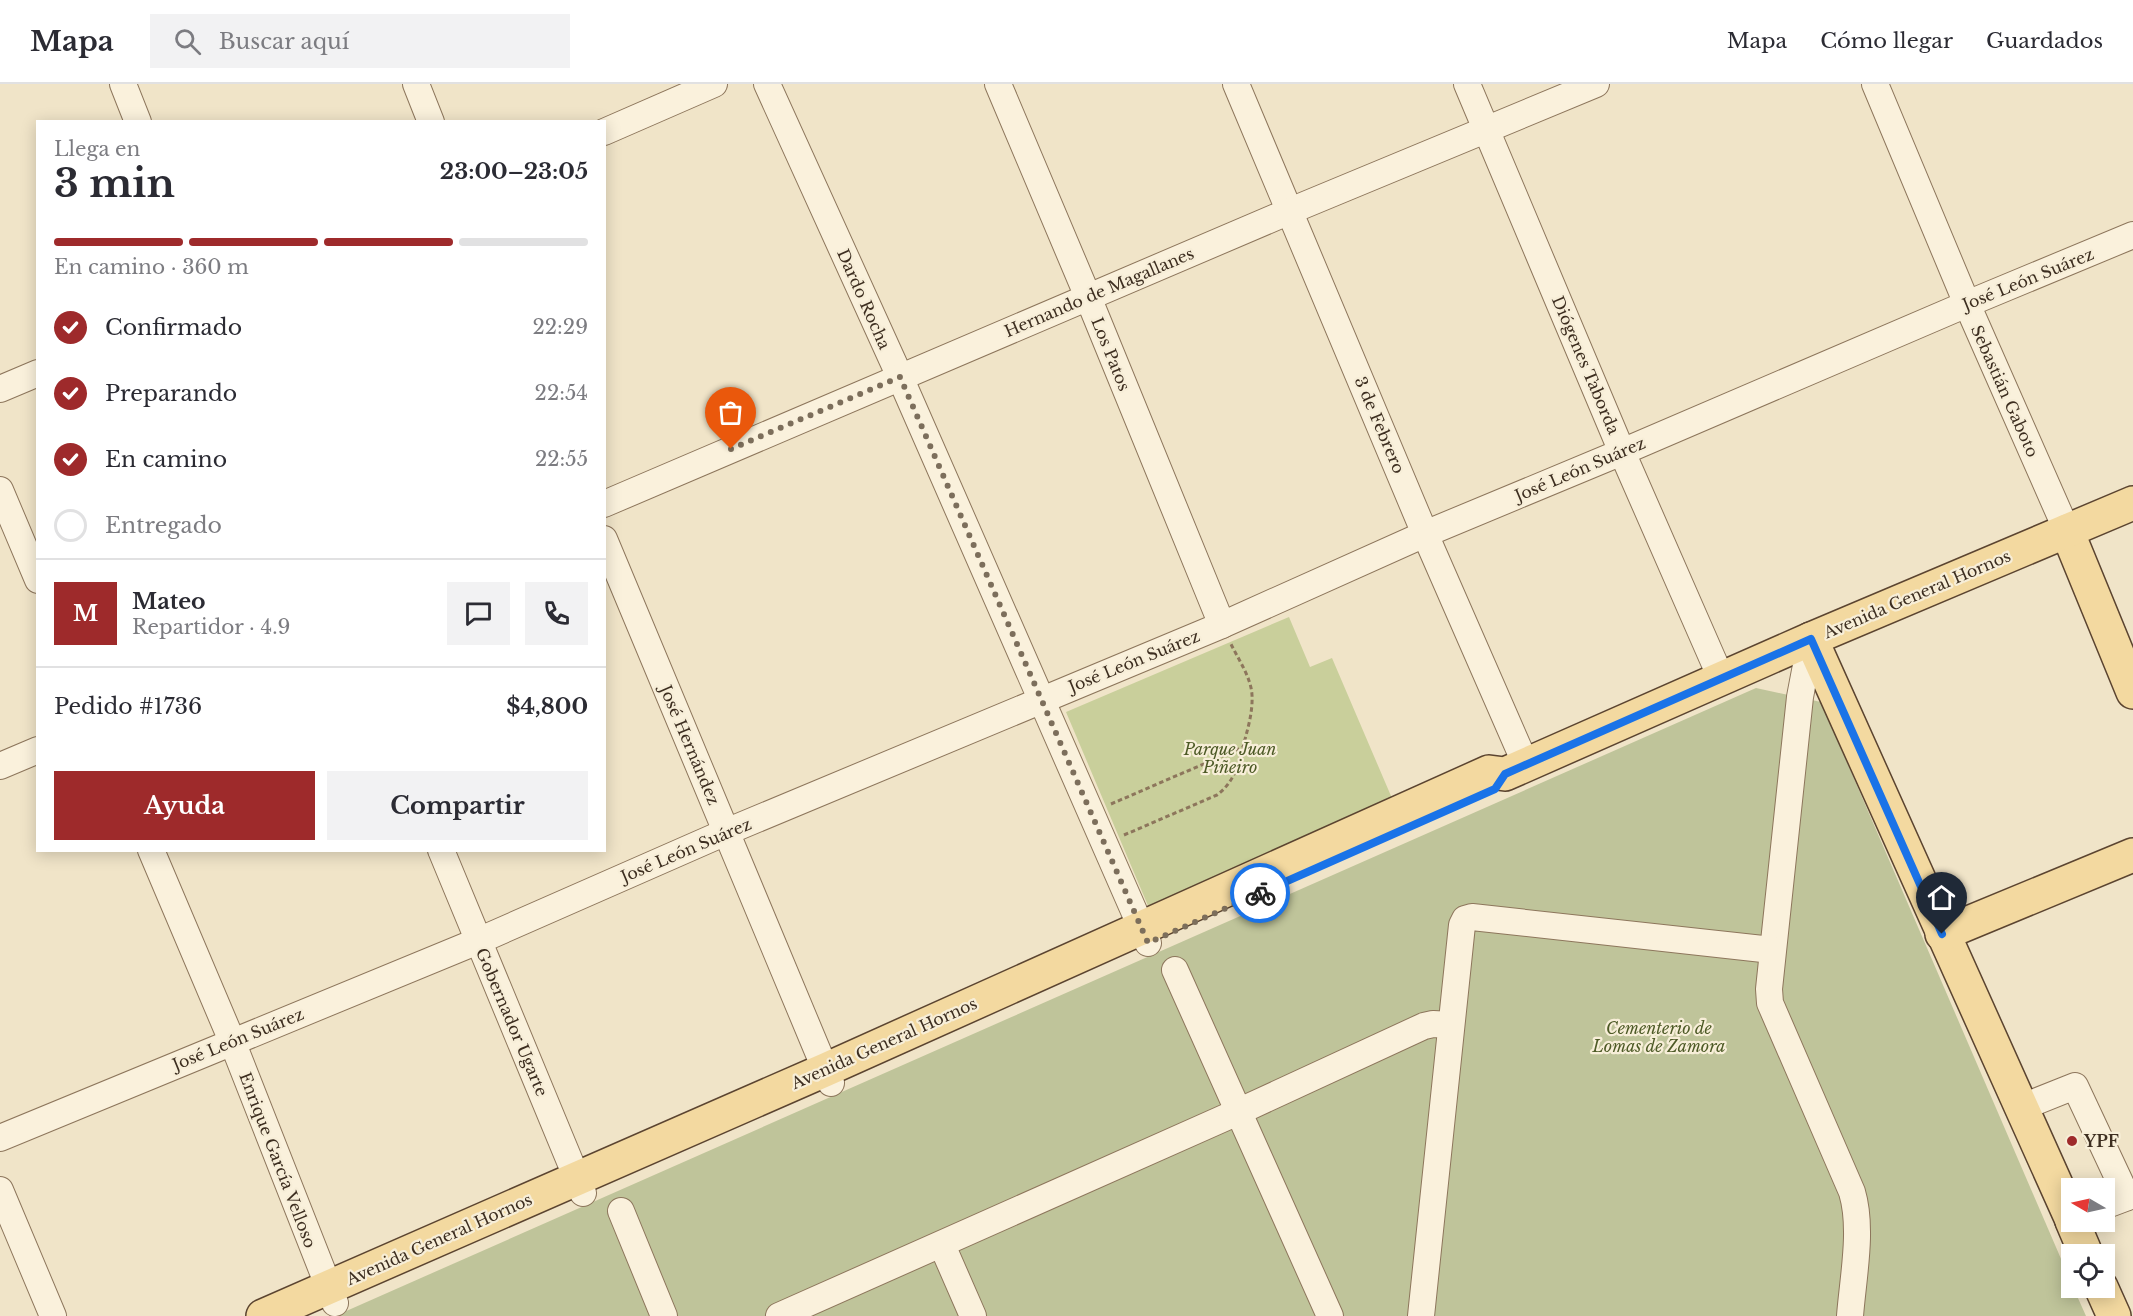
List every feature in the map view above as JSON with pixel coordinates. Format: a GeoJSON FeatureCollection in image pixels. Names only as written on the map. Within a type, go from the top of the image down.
{"type":"FeatureCollection","features":[{"type":"Feature","properties":{"kind":"main road","name":"Avenida General Hornos"},"geometry":{"type":"LineString","coordinates":[[263,1316],[332,1295],[828,1077],[1144,935],[1489,772],[1515,770],[1811,639],[2133,503]]}},
{"type":"Feature","properties":{"kind":"main road"},"geometry":{"type":"LineString","coordinates":[[2067,531],[2133,692]]}},
{"type":"Feature","properties":{"kind":"main road"},"geometry":{"type":"LineString","coordinates":[[1811,639],[2061,1196]]}},
{"type":"Feature","properties":{"kind":"main road"},"geometry":{"type":"LineString","coordinates":[[1942,934],[2133,855]]}},
{"type":"Feature","properties":{"kind":"main road","name":"Avenida General Hornos"},"geometry":{"type":"LineString","coordinates":[[305,1316],[332,1295]]}},
{"type":"Feature","properties":{"kind":"main road"},"geometry":{"type":"LineString","coordinates":[[2106,1298],[2114,1316]]}},
{"type":"Feature","properties":{"kind":"street"},"geometry":{"type":"LineString","coordinates":[[123,84],[137,120]]}},
{"type":"Feature","properties":{"kind":"street"},"geometry":{"type":"LineString","coordinates":[[416,84],[430,120]]}},
{"type":"Feature","properties":{"kind":"street"},"geometry":{"type":"LineString","coordinates":[[606,131],[714,84]]}},
{"type":"Feature","properties":{"kind":"street","name":"Dardo Rocha"},"geometry":{"type":"LineString","coordinates":[[767,84],[900,377],[1144,935]]}},
{"type":"Feature","properties":{"kind":"street","name":"Los Patos"},"geometry":{"type":"LineString","coordinates":[[998,84],[1222,625]]}},
{"type":"Feature","properties":{"kind":"street","name":"3 de Febrero"},"geometry":{"type":"LineString","coordinates":[[1236,84],[1425,534],[1515,770]]}},
{"type":"Feature","properties":{"kind":"street","name":"Diógenes Taborda"},"geometry":{"type":"LineString","coordinates":[[1467,84],[1622,452],[1721,678]]}},
{"type":"Feature","properties":{"kind":"street","name":"Hernando de Magallanes"},"geometry":{"type":"LineString","coordinates":[[606,503],[1290,211],[1596,84]]}},
{"type":"Feature","properties":{"kind":"street","name":"Sebastián Gaboto"},"geometry":{"type":"LineString","coordinates":[[1875,84],[1967,304],[2067,531]]}},
{"type":"Feature","properties":{"kind":"street","name":"José León Suárez"},"geometry":{"type":"LineString","coordinates":[[0,1138],[478,941],[726,832],[1222,625],[1425,534],[2133,235]]}},
{"type":"Feature","properties":{"kind":"street"},"geometry":{"type":"LineString","coordinates":[[0,389],[36,374]]}},
{"type":"Feature","properties":{"kind":"street"},"geometry":{"type":"LineString","coordinates":[[0,490],[36,575]]}},
{"type":"Feature","properties":{"kind":"street","name":"José Hernández"},"geometry":{"type":"LineString","coordinates":[[606,544],[828,1077]]}},
{"type":"Feature","properties":{"kind":"street"},"geometry":{"type":"LineString","coordinates":[[1811,639],[1800,697],[1769,989],[1770,1003],[1856,1206],[1851,1316]]}},
{"type":"Feature","properties":{"kind":"street"},"geometry":{"type":"LineString","coordinates":[[0,766],[36,751]]}},
{"type":"Feature","properties":{"kind":"street","name":"Enrique García Velloso"},"geometry":{"type":"LineString","coordinates":[[152,852],[232,1041],[332,1295]]}},
{"type":"Feature","properties":{"kind":"street","name":"Gobernador Ugarte"},"geometry":{"type":"LineString","coordinates":[[442,852],[580,1186]]}},
{"type":"Feature","properties":{"kind":"street"},"geometry":{"type":"LineString","coordinates":[[1421,1316],[1462,925],[1466,919],[1472,917],[1772,950]]}},
{"type":"Feature","properties":{"kind":"street"},"geometry":{"type":"LineString","coordinates":[[1175,970],[1330,1316]]}},
{"type":"Feature","properties":{"kind":"street"},"geometry":{"type":"LineString","coordinates":[[779,1316],[942,1245],[1424,1026],[1451,1025]]}},
{"type":"Feature","properties":{"kind":"street"},"geometry":{"type":"LineString","coordinates":[[2020,1108],[2075,1086],[2122,1200]]}},
{"type":"Feature","properties":{"kind":"street"},"geometry":{"type":"LineString","coordinates":[[0,1190],[53,1316]]}},
{"type":"Feature","properties":{"kind":"street"},"geometry":{"type":"LineString","coordinates":[[621,1211],[664,1316]]}},
{"type":"Feature","properties":{"kind":"street"},"geometry":{"type":"LineString","coordinates":[[942,1245],[973,1316]]}},
{"type":"Feature","properties":{"kind":"path"},"geometry":{"type":"LineString","coordinates":[[1103,843],[1217,795],[1233,778],[1250,720],[1252,695],[1249,681],[1222,625]]}},
{"type":"Feature","properties":{"kind":"path"},"geometry":{"type":"LineString","coordinates":[[1090,813],[1243,747]]}},
{"type":"Feature","properties":{"kind":"green space","name":"Parque Juan Piñeiro"},"geometry":{"type":"Polygon","coordinates":[[[1289,617],[1310,667],[1332,658],[1394,803],[1149,908],[1066,712],[1289,617]]]}},
{"type":"Feature","properties":{"kind":"green space","name":"Cementerio de Lomas de Zamora"},"geometry":{"type":"Polygon","coordinates":[[[1756,688],[1821,702],[2061,1259],[2061,1298],[2078,1298],[2086,1316],[335,1316],[1756,688]]]}},
{"type":"Feature","properties":{"kind":"way so far"},"geometry":{"type":"LineString","coordinates":[[731,449],[900,377],[1148,943],[1260,893]]}},
{"type":"Feature","properties":{"kind":"place","name":"YPF"},"geometry":{"type":"Point","coordinates":[2072,1141]}},
{"type":"Feature","properties":{"kind":"route"},"geometry":{"type":"LineString","coordinates":[[1260,893],[1495,789],[1505,774],[1811,639],[1942,934]]}}]}
